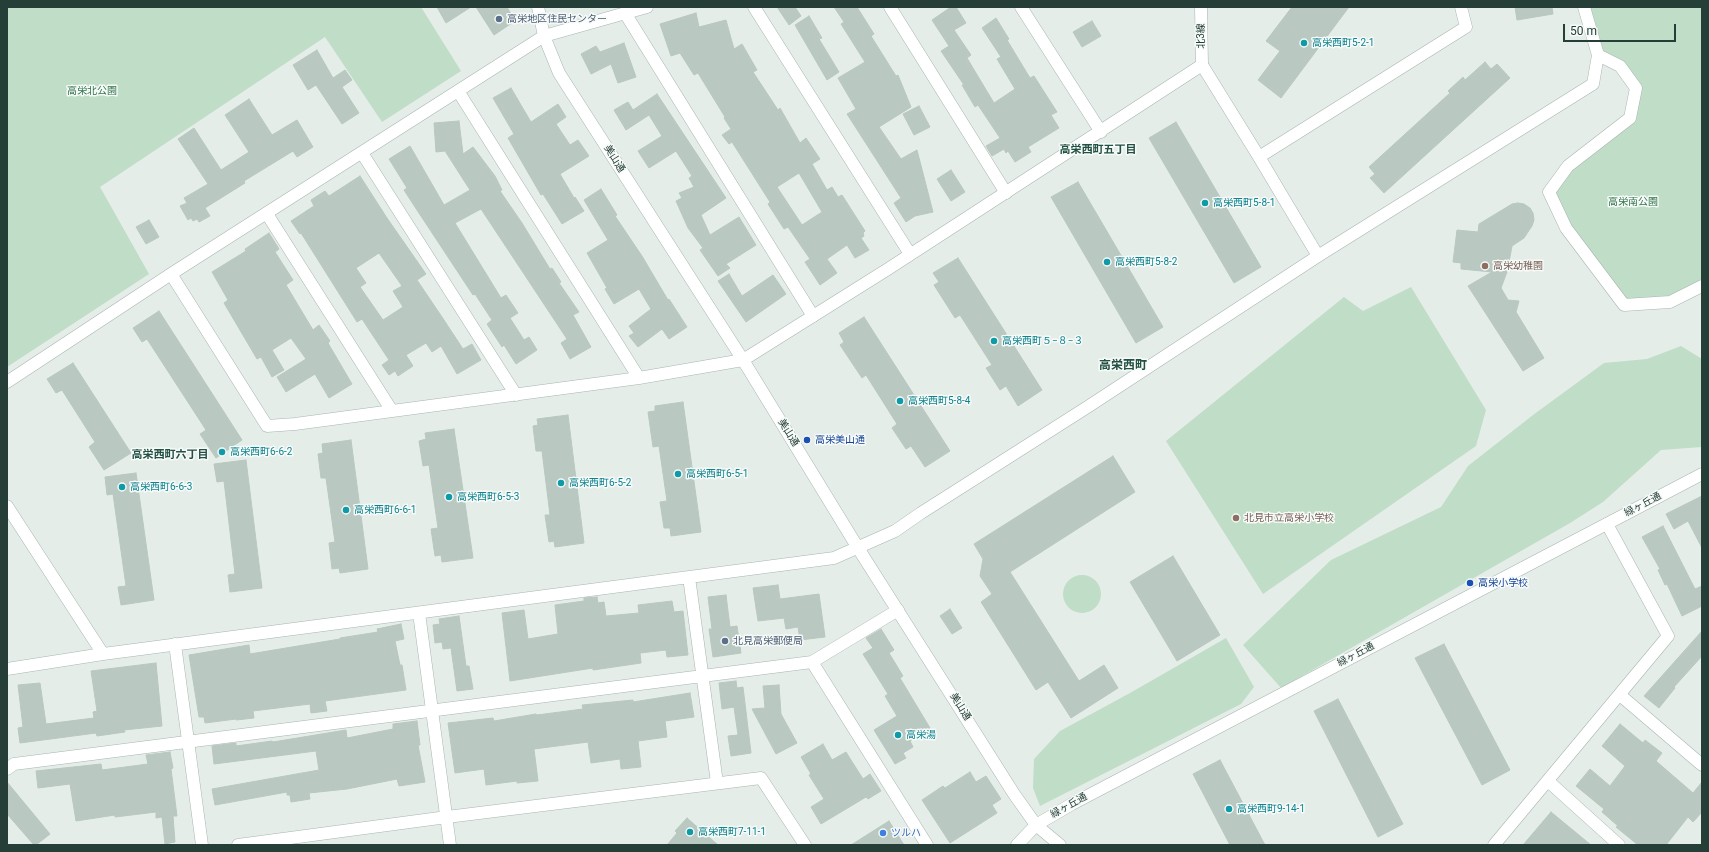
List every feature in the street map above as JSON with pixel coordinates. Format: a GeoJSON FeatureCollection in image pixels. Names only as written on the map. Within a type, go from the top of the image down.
{"type":"FeatureCollection","features":[{"type":"Feature","properties":{"kind":"street","name":"美山通"},"geometry":{"type":"LineString","coordinates":[[538,7],[544,36],[559,73],[742,360],[858,548],[1014,794],[1036,825],[1060,845]]}},
{"type":"Feature","properties":{"kind":"street"},"geometry":{"type":"LineString","coordinates":[[7,382],[170,274],[267,214],[544,36],[647,7]]}},
{"type":"Feature","properties":{"kind":"street"},"geometry":{"type":"LineString","coordinates":[[754,7],[910,254]]}},
{"type":"Feature","properties":{"kind":"street"},"geometry":{"type":"LineString","coordinates":[[890,7],[1006,192]]}},
{"type":"Feature","properties":{"kind":"street"},"geometry":{"type":"LineString","coordinates":[[1021,7],[1101,132]]}},
{"type":"Feature","properties":{"kind":"street","name":"北3線"},"geometry":{"type":"LineString","coordinates":[[1201,7],[1202,65]]}},
{"type":"Feature","properties":{"kind":"street"},"geometry":{"type":"LineString","coordinates":[[1259,157],[1466,27],[1460,7]]}},
{"type":"Feature","properties":{"kind":"street"},"geometry":{"type":"LineString","coordinates":[[7,669],[175,644],[834,558],[858,548],[895,531],[1318,256],[1593,84],[1598,55],[1584,7]]}},
{"type":"Feature","properties":{"kind":"street"},"geometry":{"type":"LineString","coordinates":[[625,13],[813,316]]}},
{"type":"Feature","properties":{"kind":"street"},"geometry":{"type":"LineString","coordinates":[[1598,55],[1620,66],[1636,88],[1630,117],[1568,166],[1549,192],[1566,228],[1624,305],[1670,302],[1702,286]]}},
{"type":"Feature","properties":{"kind":"street"},"geometry":{"type":"LineString","coordinates":[[170,274],[267,426],[295,424],[639,378],[742,360],[1101,132],[1202,65],[1318,256]]}},
{"type":"Feature","properties":{"kind":"street"},"geometry":{"type":"LineString","coordinates":[[458,91],[639,378]]}},
{"type":"Feature","properties":{"kind":"street"},"geometry":{"type":"LineString","coordinates":[[362,153],[516,395]]}},
{"type":"Feature","properties":{"kind":"street"},"geometry":{"type":"LineString","coordinates":[[267,214],[392,411]]}},
{"type":"Feature","properties":{"kind":"street","name":"緑ヶ丘通"},"geometry":{"type":"LineString","coordinates":[[1017,845],[1036,825],[1092,794],[1702,474]]}},
{"type":"Feature","properties":{"kind":"street"},"geometry":{"type":"LineString","coordinates":[[8,512],[103,654]]}},
{"type":"Feature","properties":{"kind":"street"},"geometry":{"type":"LineString","coordinates":[[1494,845],[1668,636],[1607,524]]}},
{"type":"Feature","properties":{"kind":"street"},"geometry":{"type":"LineString","coordinates":[[689,577],[717,783]]}},
{"type":"Feature","properties":{"kind":"street"},"geometry":{"type":"LineString","coordinates":[[7,769],[14,764],[812,662],[898,610]]}},
{"type":"Feature","properties":{"kind":"street"},"geometry":{"type":"LineString","coordinates":[[419,612],[450,845]]}},
{"type":"Feature","properties":{"kind":"street"},"geometry":{"type":"LineString","coordinates":[[175,644],[202,845]]}},
{"type":"Feature","properties":{"kind":"street"},"geometry":{"type":"LineString","coordinates":[[812,662],[926,845]]}},
{"type":"Feature","properties":{"kind":"street"},"geometry":{"type":"LineString","coordinates":[[1620,695],[1702,765]]}},
{"type":"Feature","properties":{"kind":"street"},"geometry":{"type":"LineString","coordinates":[[238,845],[324,840],[447,817],[761,778],[805,845]]}},
{"type":"Feature","properties":{"kind":"street"},"geometry":{"type":"LineString","coordinates":[[1548,781],[1619,845]]}},
{"type":"Feature","properties":{"kind":"green space","name":"高栄北公園"},"geometry":{"type":"Polygon","coordinates":[[[7,7],[421,7],[461,71],[382,122],[325,37],[100,187],[149,274],[7,367],[7,7]]]}},
{"type":"Feature","properties":{"kind":"green space","name":"高栄南公園"},"geometry":{"type":"Polygon","coordinates":[[[1590,7],[1702,7],[1702,286],[1670,302],[1624,305],[1549,192],[1568,166],[1630,118],[1633,84],[1598,55],[1590,7]]]}},
{"type":"Feature","properties":{"kind":"green space"},"geometry":{"type":"Polygon","coordinates":[[[1411,287],[1486,410],[1476,446],[1263,594],[1166,441],[1344,297],[1363,311],[1411,287]]]}},
{"type":"Feature","properties":{"kind":"green space"},"geometry":{"type":"Polygon","coordinates":[[[1681,346],[1702,359],[1702,447],[1661,450],[1603,502],[1570,523],[1281,688],[1243,645],[1331,560],[1441,507],[1468,466],[1533,415],[1604,363],[1647,359],[1681,346]]]}},
{"type":"Feature","properties":{"kind":"green space"},"geometry":{"type":"Polygon","coordinates":[[[1078,575],[1086,575],[1096,580],[1100,587],[1100,601],[1096,608],[1086,613],[1078,613],[1068,608],[1066,605],[1063,598],[1063,590],[1068,580],[1071,578],[1078,575]]]}},
{"type":"Feature","properties":{"kind":"green space"},"geometry":{"type":"Polygon","coordinates":[[[1226,638],[1254,687],[1241,704],[1040,806],[1033,788],[1034,759],[1060,731],[1226,638]]]}},
{"type":"Feature","properties":{"kind":"building"},"geometry":{"type":"Polygon","coordinates":[[[437,7],[471,7],[446,23],[437,7]]]}},
{"type":"Feature","properties":{"kind":"building","name":"高栄地区住民センター"},"geometry":{"type":"Polygon","coordinates":[[[476,7],[507,7],[515,21],[494,35],[476,7]]]}},
{"type":"Feature","properties":{"kind":"building"},"geometry":{"type":"Polygon","coordinates":[[[777,7],[795,7],[801,16],[789,25],[777,7]]]}},
{"type":"Feature","properties":{"kind":"building"},"geometry":{"type":"Polygon","coordinates":[[[834,7],[857,7],[874,34],[871,36],[896,76],[898,75],[911,107],[879,127],[901,159],[917,150],[933,212],[915,216],[906,222],[894,203],[901,198],[847,114],[856,109],[838,78],[865,62],[841,24],[844,22],[834,7]]]}},
{"type":"Feature","properties":{"kind":"building"},"geometry":{"type":"Polygon","coordinates":[[[951,7],[956,7],[966,23],[954,30],[971,55],[967,58],[994,103],[1015,89],[997,59],[1001,57],[982,28],[996,18],[1009,39],[1007,40],[1030,78],[1034,76],[1057,112],[1051,115],[1059,128],[1028,147],[1031,152],[1015,162],[1008,151],[1006,153],[1004,149],[992,156],[986,146],[1000,138],[978,105],[975,107],[962,85],[964,85],[941,51],[949,46],[932,20],[951,7]]]}},
{"type":"Feature","properties":{"kind":"building","name":"高栄西町5-2-1"},"geometry":{"type":"Polygon","coordinates":[[[1292,7],[1349,7],[1281,98],[1258,80],[1280,51],[1266,41],[1292,7]]]}},
{"type":"Feature","properties":{"kind":"building"},"geometry":{"type":"Polygon","coordinates":[[[1515,7],[1552,7],[1553,14],[1517,20],[1515,7]]]}},
{"type":"Feature","properties":{"kind":"building"},"geometry":{"type":"Polygon","coordinates":[[[696,13],[699,27],[726,20],[734,49],[742,44],[757,70],[753,72],[778,110],[780,108],[800,143],[806,138],[820,159],[812,164],[827,190],[832,187],[838,197],[842,195],[865,231],[863,233],[864,236],[861,238],[869,250],[855,258],[847,245],[827,259],[837,273],[820,285],[805,262],[810,259],[788,227],[784,229],[768,204],[770,202],[732,142],[729,144],[722,135],[731,129],[698,73],[694,75],[680,53],[671,56],[660,24],[696,13]],[[799,173],[777,187],[802,225],[822,212],[799,173]]]}},
{"type":"Feature","properties":{"kind":"building"},"geometry":{"type":"Polygon","coordinates":[[[809,16],[822,38],[819,39],[839,72],[827,80],[795,25],[809,16]]]}},
{"type":"Feature","properties":{"kind":"building"},"geometry":{"type":"Polygon","coordinates":[[[1092,21],[1101,36],[1082,47],[1073,32],[1092,21]]]}},
{"type":"Feature","properties":{"kind":"building"},"geometry":{"type":"Polygon","coordinates":[[[624,43],[636,77],[618,83],[611,64],[591,74],[581,54],[596,46],[600,52],[624,43]]]}},
{"type":"Feature","properties":{"kind":"building"},"geometry":{"type":"Polygon","coordinates":[[[317,50],[333,78],[345,70],[352,80],[342,87],[359,113],[342,124],[316,85],[308,90],[293,65],[317,50]]]}},
{"type":"Feature","properties":{"kind":"building"},"geometry":{"type":"Polygon","coordinates":[[[1485,62],[1491,69],[1497,64],[1510,78],[1384,193],[1370,178],[1375,174],[1369,167],[1450,93],[1448,91],[1463,77],[1465,80],[1485,62]]]}},
{"type":"Feature","properties":{"kind":"building"},"geometry":{"type":"Polygon","coordinates":[[[511,88],[531,122],[558,104],[566,117],[556,124],[570,145],[578,140],[589,156],[560,174],[574,198],[575,197],[584,211],[562,224],[543,194],[541,195],[508,138],[514,134],[493,98],[511,88]]]}},
{"type":"Feature","properties":{"kind":"building"},"geometry":{"type":"Polygon","coordinates":[[[657,94],[726,198],[701,215],[710,235],[739,217],[756,245],[726,264],[730,268],[718,276],[700,250],[703,248],[688,228],[676,201],[682,198],[679,193],[694,187],[689,178],[692,176],[676,151],[649,168],[638,151],[662,136],[649,115],[626,130],[614,110],[628,102],[633,110],[657,94]]]}},
{"type":"Feature","properties":{"kind":"building"},"geometry":{"type":"Polygon","coordinates":[[[249,99],[272,135],[297,120],[313,147],[297,157],[293,151],[244,181],[245,183],[205,208],[210,216],[199,222],[197,219],[193,221],[191,218],[188,220],[180,206],[187,203],[184,198],[208,184],[178,139],[194,128],[221,170],[249,152],[225,115],[249,99]]]}},
{"type":"Feature","properties":{"kind":"building"},"geometry":{"type":"Polygon","coordinates":[[[919,106],[930,127],[914,135],[903,114],[919,106]]]}},
{"type":"Feature","properties":{"kind":"building"},"geometry":{"type":"Polygon","coordinates":[[[459,121],[463,154],[473,147],[495,176],[502,190],[500,191],[522,223],[550,269],[552,268],[561,282],[559,283],[579,312],[573,315],[591,347],[570,359],[561,343],[567,339],[481,209],[455,223],[501,298],[506,295],[518,313],[510,318],[524,340],[529,337],[537,350],[516,364],[504,345],[502,347],[487,324],[492,320],[475,294],[473,295],[404,190],[407,188],[389,159],[410,146],[444,205],[470,190],[445,151],[436,152],[434,123],[459,121]]]}},
{"type":"Feature","properties":{"kind":"building","name":"高栄西町5-8-1"},"geometry":{"type":"Polygon","coordinates":[[[1176,122],[1261,267],[1234,283],[1149,138],[1176,122]]]}},
{"type":"Feature","properties":{"kind":"building"},"geometry":{"type":"Polygon","coordinates":[[[951,170],[965,192],[951,201],[937,179],[951,170]]]}},
{"type":"Feature","properties":{"kind":"building"},"geometry":{"type":"Polygon","coordinates":[[[360,176],[426,274],[417,280],[463,349],[472,344],[481,360],[457,374],[441,346],[432,352],[426,343],[406,355],[413,366],[398,376],[395,371],[389,375],[382,365],[389,360],[362,319],[357,322],[301,233],[300,234],[291,221],[314,206],[311,200],[325,191],[329,196],[360,176]],[[379,253],[356,268],[366,283],[360,287],[383,320],[403,307],[393,291],[402,286],[379,253]]]}},
{"type":"Feature","properties":{"kind":"building","name":"高栄西町5-8-2"},"geometry":{"type":"Polygon","coordinates":[[[1078,182],[1163,327],[1136,343],[1051,197],[1078,182]]]}},
{"type":"Feature","properties":{"kind":"building"},"geometry":{"type":"Polygon","coordinates":[[[601,189],[617,215],[615,216],[642,256],[668,300],[669,299],[687,327],[669,339],[662,329],[638,347],[629,336],[634,333],[629,326],[651,309],[639,289],[614,304],[605,289],[607,288],[587,253],[608,240],[584,200],[601,189]]]}},
{"type":"Feature","properties":{"kind":"building","name":"高栄幼稚園"},"geometry":{"type":"Polygon","coordinates":[[[1512,204],[1524,204],[1530,208],[1533,213],[1534,220],[1524,238],[1512,246],[1509,262],[1511,261],[1501,288],[1508,300],[1519,301],[1516,312],[1544,358],[1523,371],[1468,286],[1492,272],[1461,269],[1461,263],[1453,262],[1457,230],[1478,232],[1479,224],[1512,204]]]}},
{"type":"Feature","properties":{"kind":"building"},"geometry":{"type":"Polygon","coordinates":[[[149,220],[159,237],[146,244],[136,227],[149,220]]]}},
{"type":"Feature","properties":{"kind":"building"},"geometry":{"type":"Polygon","coordinates":[[[269,233],[279,249],[275,252],[293,280],[286,285],[313,330],[319,325],[330,341],[328,343],[352,384],[329,398],[315,374],[286,392],[277,377],[306,359],[291,338],[272,350],[284,370],[272,377],[261,357],[257,359],[224,303],[228,300],[212,272],[246,251],[245,249],[269,233]]]}},
{"type":"Feature","properties":{"kind":"building","name":"高栄西町５−８−３"},"geometry":{"type":"Polygon","coordinates":[[[958,258],[1042,390],[1018,406],[1006,386],[1000,390],[986,368],[992,365],[960,315],[955,318],[934,285],[939,282],[933,273],[958,258]]]}},
{"type":"Feature","properties":{"kind":"building"},"geometry":{"type":"Polygon","coordinates":[[[729,274],[742,296],[773,275],[786,294],[746,322],[718,281],[729,274]]]}},
{"type":"Feature","properties":{"kind":"building"},"geometry":{"type":"Polygon","coordinates":[[[159,311],[242,440],[216,458],[200,434],[206,430],[147,339],[142,342],[133,328],[159,311]]]}},
{"type":"Feature","properties":{"kind":"building","name":"高栄西町5-8-4"},"geometry":{"type":"Polygon","coordinates":[[[864,317],[950,451],[925,467],[911,446],[906,449],[892,428],[897,424],[866,375],[862,378],[840,345],[844,342],[839,333],[864,317]]]}},
{"type":"Feature","properties":{"kind":"building"},"geometry":{"type":"Polygon","coordinates":[[[73,363],[131,453],[104,470],[89,447],[95,442],[62,390],[56,393],[47,379],[73,363]]]}},
{"type":"Feature","properties":{"kind":"building","name":"高栄西町6-5-1"},"geometry":{"type":"Polygon","coordinates":[[[683,402],[701,532],[671,536],[670,528],[664,528],[660,502],[667,501],[659,446],[653,447],[648,412],[655,411],[655,406],[683,402]]]}},
{"type":"Feature","properties":{"kind":"building","name":"高栄西町6-5-2"},"geometry":{"type":"Polygon","coordinates":[[[568,415],[584,543],[555,547],[554,541],[549,542],[545,515],[550,515],[542,451],[536,451],[533,426],[538,425],[537,419],[568,415]]]}},
{"type":"Feature","properties":{"kind":"building","name":"高栄西町6-5-3"},"geometry":{"type":"Polygon","coordinates":[[[454,429],[473,558],[442,562],[441,555],[435,556],[431,529],[438,528],[429,465],[423,466],[419,441],[426,439],[425,433],[454,429]]]}},
{"type":"Feature","properties":{"kind":"building","name":"高栄西町6-6-1"},"geometry":{"type":"Polygon","coordinates":[[[351,440],[368,569],[340,573],[339,568],[332,569],[329,543],[335,542],[326,478],[321,478],[318,454],[323,453],[322,444],[351,440]]]}},
{"type":"Feature","properties":{"kind":"building"},"geometry":{"type":"Polygon","coordinates":[[[1113,456],[1135,492],[1010,572],[1079,681],[1104,665],[1118,688],[1071,718],[1048,682],[1036,690],[981,602],[992,594],[980,576],[983,559],[974,544],[1113,456]]]}},
{"type":"Feature","properties":{"kind":"building"},"geometry":{"type":"Polygon","coordinates":[[[246,460],[262,588],[230,592],[228,575],[235,574],[224,481],[217,482],[214,464],[246,460]]]}},
{"type":"Feature","properties":{"kind":"building"},"geometry":{"type":"Polygon","coordinates":[[[136,473],[154,600],[121,605],[118,587],[126,586],[113,494],[107,495],[105,477],[136,473]]]}},
{"type":"Feature","properties":{"kind":"building"},"geometry":{"type":"Polygon","coordinates":[[[1702,496],[1702,548],[1688,521],[1674,529],[1666,514],[1702,496]]]}},
{"type":"Feature","properties":{"kind":"building"},"geometry":{"type":"Polygon","coordinates":[[[1663,526],[1695,589],[1702,586],[1702,606],[1682,616],[1667,584],[1665,585],[1658,570],[1660,569],[1642,537],[1663,526]]]}},
{"type":"Feature","properties":{"kind":"building"},"geometry":{"type":"Polygon","coordinates":[[[1173,556],[1220,635],[1177,661],[1130,582],[1173,556]]]}},
{"type":"Feature","properties":{"kind":"building"},"geometry":{"type":"Polygon","coordinates":[[[778,585],[780,599],[819,594],[825,637],[800,640],[798,627],[786,629],[784,618],[758,621],[753,588],[778,585]]]}},
{"type":"Feature","properties":{"kind":"building"},"geometry":{"type":"Polygon","coordinates":[[[726,595],[730,627],[737,626],[741,653],[713,657],[709,629],[712,629],[708,597],[726,595]]]}},
{"type":"Feature","properties":{"kind":"building"},"geometry":{"type":"Polygon","coordinates":[[[597,597],[598,603],[604,602],[606,616],[639,613],[638,605],[672,601],[674,612],[683,611],[688,655],[667,657],[666,650],[640,653],[641,663],[593,670],[593,668],[510,681],[502,613],[524,610],[528,639],[558,634],[555,605],[584,601],[584,598],[597,597]]]}},
{"type":"Feature","properties":{"kind":"building"},"geometry":{"type":"Polygon","coordinates":[[[950,609],[962,628],[952,634],[940,616],[950,609]]]}},
{"type":"Feature","properties":{"kind":"building"},"geometry":{"type":"Polygon","coordinates":[[[459,616],[466,666],[469,666],[473,689],[457,691],[451,648],[443,649],[442,642],[435,643],[433,625],[440,624],[439,619],[459,616]]]}},
{"type":"Feature","properties":{"kind":"building"},"geometry":{"type":"Polygon","coordinates":[[[401,624],[404,639],[395,641],[400,665],[402,665],[406,690],[325,701],[327,711],[311,713],[310,704],[253,711],[254,718],[205,723],[204,717],[199,717],[189,655],[249,645],[250,654],[378,632],[377,629],[401,624]]]}},
{"type":"Feature","properties":{"kind":"building"},"geometry":{"type":"Polygon","coordinates":[[[881,629],[894,650],[889,653],[903,676],[900,678],[930,728],[910,741],[913,747],[903,753],[906,758],[895,764],[874,730],[897,716],[885,696],[888,694],[863,654],[873,648],[866,638],[881,629]]]}},
{"type":"Feature","properties":{"kind":"building"},"geometry":{"type":"Polygon","coordinates":[[[1702,631],[1702,656],[1674,687],[1675,688],[1659,708],[1644,696],[1702,631]]]}},
{"type":"Feature","properties":{"kind":"building"},"geometry":{"type":"Polygon","coordinates":[[[1444,644],[1510,770],[1482,785],[1415,658],[1444,644]]]}},
{"type":"Feature","properties":{"kind":"building"},"geometry":{"type":"Polygon","coordinates":[[[156,663],[162,726],[124,730],[125,732],[97,736],[96,733],[20,743],[18,728],[23,727],[18,685],[40,683],[46,724],[94,718],[93,712],[97,711],[91,671],[156,663]]]}},
{"type":"Feature","properties":{"kind":"building"},"geometry":{"type":"Polygon","coordinates":[[[736,681],[737,688],[743,687],[751,753],[731,756],[728,736],[738,735],[734,707],[722,709],[719,683],[736,681]]]}},
{"type":"Feature","properties":{"kind":"building"},"geometry":{"type":"Polygon","coordinates":[[[779,685],[781,714],[797,743],[776,754],[752,709],[765,708],[763,686],[779,685]]]}},
{"type":"Feature","properties":{"kind":"building"},"geometry":{"type":"Polygon","coordinates":[[[690,693],[694,717],[665,721],[667,737],[638,741],[641,767],[621,769],[620,759],[591,763],[588,742],[534,749],[538,781],[517,783],[517,781],[486,785],[484,769],[455,773],[448,723],[493,718],[494,721],[536,714],[583,709],[582,705],[633,700],[633,702],[690,693]]]}},
{"type":"Feature","properties":{"kind":"building"},"geometry":{"type":"Polygon","coordinates":[[[1338,699],[1403,824],[1378,837],[1314,711],[1338,699]]]}},
{"type":"Feature","properties":{"kind":"building"},"geometry":{"type":"Polygon","coordinates":[[[417,721],[420,745],[418,745],[425,782],[399,786],[397,779],[347,789],[309,793],[310,799],[291,802],[290,795],[287,795],[287,792],[215,805],[212,789],[319,770],[316,751],[214,764],[212,746],[236,743],[236,746],[273,742],[346,730],[347,738],[393,729],[393,724],[417,721]]]}},
{"type":"Feature","properties":{"kind":"building"},"geometry":{"type":"Polygon","coordinates":[[[1620,724],[1643,743],[1645,740],[1662,753],[1656,761],[1693,793],[1702,782],[1702,812],[1693,822],[1688,817],[1666,845],[1638,845],[1616,827],[1618,826],[1602,812],[1604,809],[1576,786],[1590,769],[1610,786],[1625,766],[1602,746],[1620,724]]]}},
{"type":"Feature","properties":{"kind":"building"},"geometry":{"type":"Polygon","coordinates":[[[823,744],[832,760],[846,752],[863,779],[870,774],[881,791],[868,799],[866,797],[821,824],[811,807],[824,799],[809,775],[811,774],[801,757],[823,744]]]}},
{"type":"Feature","properties":{"kind":"building"},"geometry":{"type":"Polygon","coordinates":[[[170,752],[173,768],[171,769],[177,816],[173,816],[175,842],[165,844],[162,817],[156,818],[156,812],[115,817],[115,815],[76,821],[70,784],[38,788],[36,771],[101,764],[102,770],[148,764],[146,755],[170,752]]]}},
{"type":"Feature","properties":{"kind":"building","name":"高栄西町9-14-1"},"geometry":{"type":"Polygon","coordinates":[[[1220,760],[1265,845],[1230,845],[1193,774],[1220,760]]]}},
{"type":"Feature","properties":{"kind":"building"},"geometry":{"type":"Polygon","coordinates":[[[970,772],[976,782],[986,776],[1001,799],[992,805],[997,813],[950,843],[922,800],[943,786],[945,788],[970,772]]]}},
{"type":"Feature","properties":{"kind":"building"},"geometry":{"type":"Polygon","coordinates":[[[7,782],[50,834],[36,845],[34,845],[7,814],[7,782]]]}},
{"type":"Feature","properties":{"kind":"building"},"geometry":{"type":"Polygon","coordinates":[[[1551,812],[1591,845],[1523,845],[1551,812]]]}},
{"type":"Feature","properties":{"kind":"building","name":"高栄西町7-11-1"},"geometry":{"type":"Polygon","coordinates":[[[687,818],[718,845],[667,845],[677,833],[675,831],[687,818]]]}},
{"type":"Feature","properties":{"kind":"building","name":"ツルハ"},"geometry":{"type":"Polygon","coordinates":[[[889,821],[904,845],[851,845],[889,821]]]}},
{"type":"Feature","properties":{"kind":"place","name":"高栄地区住民センター"},"geometry":{"type":"Point","coordinates":[499,19]}},
{"type":"Feature","properties":{"kind":"place","name":"高栄西町5-2-1"},"geometry":{"type":"Point","coordinates":[1304,43]}},
{"type":"Feature","properties":{"kind":"place","name":"高栄西町5-8-1"},"geometry":{"type":"Point","coordinates":[1205,203]}},
{"type":"Feature","properties":{"kind":"place","name":"高栄西町5-8-2"},"geometry":{"type":"Point","coordinates":[1107,262]}},
{"type":"Feature","properties":{"kind":"place","name":"高栄幼稚園"},"geometry":{"type":"Point","coordinates":[1485,266]}},
{"type":"Feature","properties":{"kind":"place","name":"高栄西町５−８−３"},"geometry":{"type":"Point","coordinates":[994,341]}},
{"type":"Feature","properties":{"kind":"place","name":"高栄西町5-8-4"},"geometry":{"type":"Point","coordinates":[900,401]}},
{"type":"Feature","properties":{"kind":"place","name":"高栄美山通"},"geometry":{"type":"Point","coordinates":[807,440]}},
{"type":"Feature","properties":{"kind":"place","name":"高栄西町6-6-2"},"geometry":{"type":"Point","coordinates":[222,452]}},
{"type":"Feature","properties":{"kind":"place","name":"高栄西町6-5-1"},"geometry":{"type":"Point","coordinates":[678,474]}},
{"type":"Feature","properties":{"kind":"place","name":"高栄西町6-5-2"},"geometry":{"type":"Point","coordinates":[561,483]}},
{"type":"Feature","properties":{"kind":"place","name":"高栄西町6-6-3"},"geometry":{"type":"Point","coordinates":[122,487]}},
{"type":"Feature","properties":{"kind":"place","name":"高栄西町6-5-3"},"geometry":{"type":"Point","coordinates":[449,497]}},
{"type":"Feature","properties":{"kind":"place","name":"高栄西町6-6-1"},"geometry":{"type":"Point","coordinates":[346,510]}},
{"type":"Feature","properties":{"kind":"place","name":"北見市立高栄小学校"},"geometry":{"type":"Point","coordinates":[1236,518]}},
{"type":"Feature","properties":{"kind":"place","name":"高栄小学校"},"geometry":{"type":"Point","coordinates":[1470,583]}},
{"type":"Feature","properties":{"kind":"place","name":"北見高栄郵便局"},"geometry":{"type":"Point","coordinates":[725,641]}},
{"type":"Feature","properties":{"kind":"place","name":"高栄湯"},"geometry":{"type":"Point","coordinates":[898,735]}},
{"type":"Feature","properties":{"kind":"place","name":"高栄西町9-14-1"},"geometry":{"type":"Point","coordinates":[1229,809]}},
{"type":"Feature","properties":{"kind":"place","name":"高栄西町7-11-1"},"geometry":{"type":"Point","coordinates":[690,832]}},
{"type":"Feature","properties":{"kind":"place","name":"ツルハ"},"geometry":{"type":"Point","coordinates":[883,833]}},
{"type":"Feature","properties":{"kind":"district","name":"高栄西町五丁目"},"geometry":{"type":"Point","coordinates":[1098,150]}},
{"type":"Feature","properties":{"kind":"district","name":"高栄西町"},"geometry":{"type":"Point","coordinates":[1123,366]}},
{"type":"Feature","properties":{"kind":"district","name":"高栄西町六丁目"},"geometry":{"type":"Point","coordinates":[170,455]}}]}
